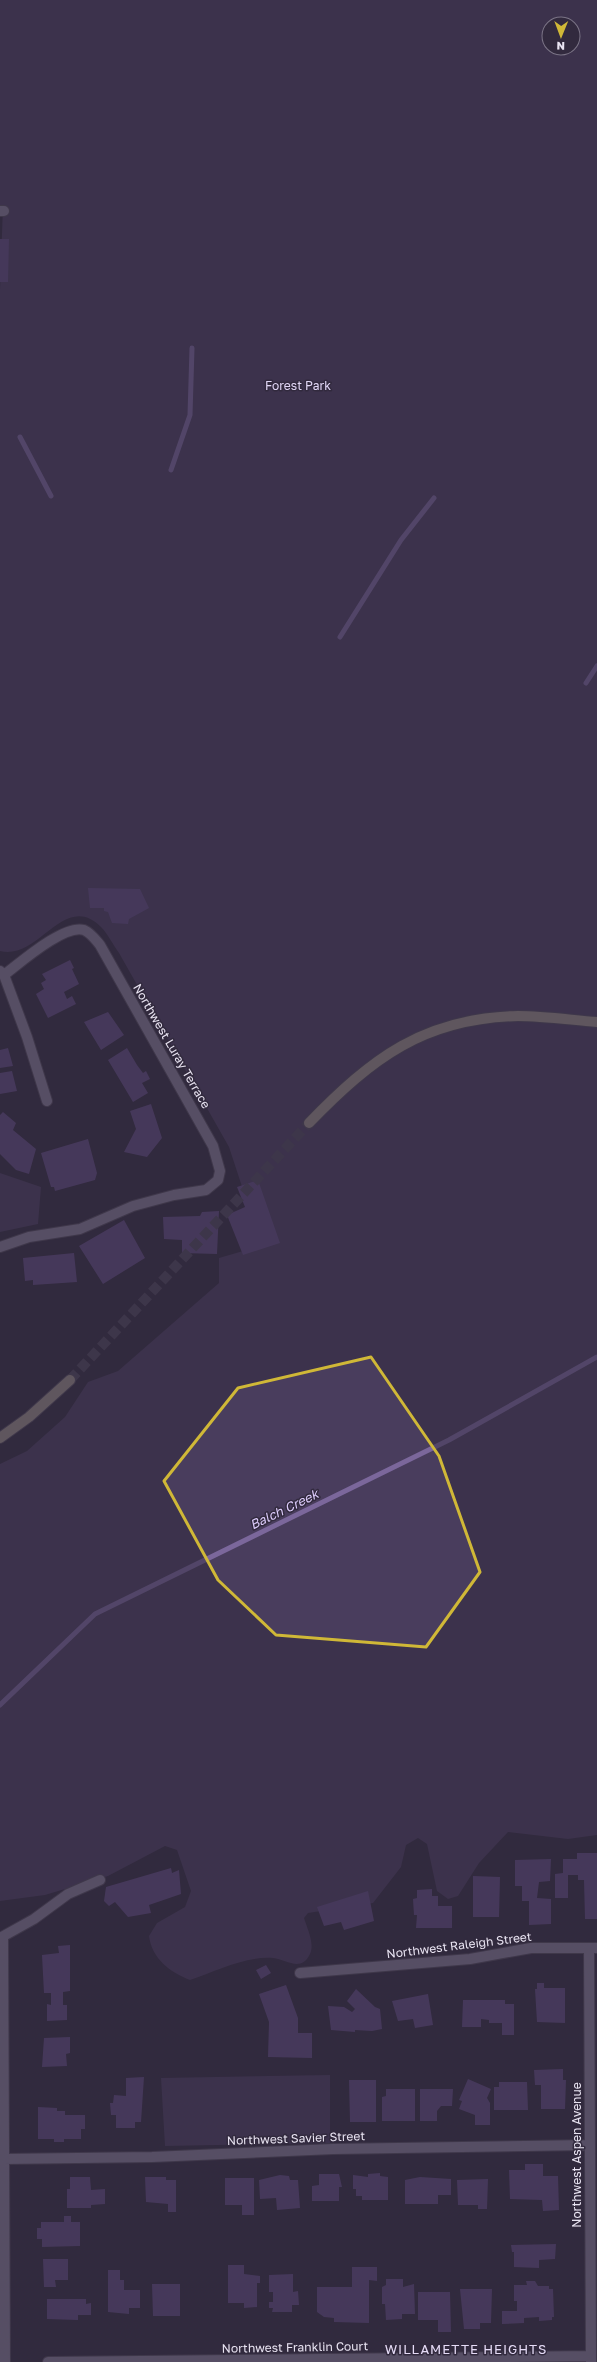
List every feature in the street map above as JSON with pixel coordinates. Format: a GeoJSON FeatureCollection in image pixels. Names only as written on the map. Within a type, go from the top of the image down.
{"type":"FeatureCollection","features":[{"type":"Feature","properties":{"kind":"main road"},"geometry":{"type":"LineString","coordinates":[[309,1123],[368,1067],[392,1051],[431,1031],[472,1020],[520,1016],[597,1022]]}},
{"type":"Feature","properties":{"kind":"main road"},"geometry":{"type":"LineString","coordinates":[[0,1438],[29,1417],[70,1380]]}},
{"type":"Feature","properties":{"kind":"street","name":"Northwest Luray Terrace"},"geometry":{"type":"LineString","coordinates":[[0,1247],[29,1237],[80,1229],[133,1206],[174,1195],[206,1190],[218,1180],[220,1171],[213,1146],[100,945],[89,933],[83,930],[69,931],[2,973],[27,1037],[47,1101]]}},
{"type":"Feature","properties":{"kind":"street"},"geometry":{"type":"LineString","coordinates":[[5,2362],[2,1937],[34,1919],[68,1894],[100,1880]]}},
{"type":"Feature","properties":{"kind":"street","name":"Northwest Raleigh Street"},"geometry":{"type":"LineString","coordinates":[[300,1973],[470,1959],[531,1948],[593,1948]]}},
{"type":"Feature","properties":{"kind":"street","name":"Northwest Aspen Avenue"},"geometry":{"type":"LineString","coordinates":[[591,2359],[589,2145],[593,1948]]}},
{"type":"Feature","properties":{"kind":"street","name":"Northwest Savier Street"},"geometry":{"type":"LineString","coordinates":[[3,2159],[152,2157],[333,2149],[589,2145]]}},
{"type":"Feature","properties":{"kind":"street","name":"Northwest Franklin Court"},"geometry":{"type":"LineString","coordinates":[[48,2362],[591,2359]]}},
{"type":"Feature","properties":{"kind":"highlighted area"},"geometry":{"type":"Polygon","coordinates":[[[371,1357],[439,1456],[480,1572],[426,1647],[276,1635],[218,1580],[164,1481],[238,1388],[371,1357]]]}},
{"type":"Feature","properties":{"kind":"green space","name":"Forest Park"},"geometry":{"type":"Polygon","coordinates":[[[0,0],[597,0],[597,1835],[568,1839],[508,1832],[479,1863],[458,1896],[448,1899],[437,1891],[427,1844],[418,1838],[406,1845],[401,1867],[373,1903],[308,1913],[304,1918],[312,1946],[310,1954],[302,1963],[293,1964],[273,1958],[252,1959],[190,1980],[169,1969],[163,1964],[154,1951],[149,1936],[157,1923],[185,1907],[191,1891],[177,1850],[165,1846],[108,1876],[45,1895],[0,1901],[0,1464],[27,1451],[65,1417],[88,1382],[118,1371],[219,1283],[219,1258],[250,1249],[252,1217],[229,1147],[119,953],[101,927],[88,918],[75,917],[63,921],[27,946],[14,951],[0,951],[0,290],[3,205],[0,205],[0,0]]]}},
{"type":"Feature","properties":{"kind":"green space"},"geometry":{"type":"Polygon","coordinates":[[[0,1173],[41,1187],[38,1224],[0,1232],[0,1173]]]}},
{"type":"Feature","properties":{"kind":"green space"},"geometry":{"type":"Polygon","coordinates":[[[330,2075],[330,2143],[165,2146],[161,2078],[330,2075]]]}},
{"type":"Feature","properties":{"kind":"building"},"geometry":{"type":"Polygon","coordinates":[[[0,239],[9,239],[8,282],[0,282],[0,239]]]}},
{"type":"Feature","properties":{"kind":"building"},"geometry":{"type":"Polygon","coordinates":[[[88,888],[140,889],[149,908],[129,919],[128,924],[112,923],[108,912],[104,911],[104,908],[90,908],[88,888]]]}},
{"type":"Feature","properties":{"kind":"building"},"geometry":{"type":"Polygon","coordinates":[[[70,960],[74,968],[72,969],[79,984],[64,992],[67,999],[72,996],[76,1004],[48,1018],[36,994],[44,989],[41,983],[46,980],[42,974],[70,960]]]}},
{"type":"Feature","properties":{"kind":"building"},"geometry":{"type":"Polygon","coordinates":[[[108,1012],[124,1035],[101,1050],[84,1022],[108,1012]]]}},
{"type":"Feature","properties":{"kind":"building"},"geometry":{"type":"Polygon","coordinates":[[[8,1048],[13,1066],[0,1068],[0,1050],[8,1048]]]}},
{"type":"Feature","properties":{"kind":"building"},"geometry":{"type":"Polygon","coordinates":[[[127,1048],[137,1065],[143,1073],[146,1071],[150,1079],[142,1083],[148,1093],[133,1102],[108,1060],[127,1048]]]}},
{"type":"Feature","properties":{"kind":"building"},"geometry":{"type":"Polygon","coordinates":[[[12,1071],[17,1091],[0,1094],[0,1073],[12,1071]]]}},
{"type":"Feature","properties":{"kind":"building"},"geometry":{"type":"Polygon","coordinates":[[[151,1104],[162,1138],[147,1157],[124,1152],[136,1129],[130,1111],[151,1104]]]}},
{"type":"Feature","properties":{"kind":"building"},"geometry":{"type":"Polygon","coordinates":[[[3,1112],[16,1123],[13,1130],[36,1149],[29,1174],[16,1170],[0,1154],[0,1115],[3,1112]]]}},
{"type":"Feature","properties":{"kind":"building"},"geometry":{"type":"Polygon","coordinates":[[[88,1139],[97,1173],[95,1180],[55,1191],[54,1187],[51,1187],[41,1153],[88,1139]]]}},
{"type":"Feature","properties":{"kind":"building"},"geometry":{"type":"Polygon","coordinates":[[[258,1180],[280,1243],[243,1255],[227,1215],[245,1207],[237,1187],[258,1180]]]}},
{"type":"Feature","properties":{"kind":"building"},"geometry":{"type":"Polygon","coordinates":[[[219,1211],[217,1254],[182,1253],[182,1240],[164,1239],[163,1217],[200,1216],[202,1212],[219,1211]]]}},
{"type":"Feature","properties":{"kind":"building"},"geometry":{"type":"Polygon","coordinates":[[[124,1220],[145,1258],[103,1284],[79,1246],[124,1220]]]}},
{"type":"Feature","properties":{"kind":"building"},"geometry":{"type":"Polygon","coordinates":[[[74,1253],[77,1282],[33,1285],[33,1280],[25,1281],[23,1258],[74,1253]]]}},
{"type":"Feature","properties":{"kind":"building"},"geometry":{"type":"Polygon","coordinates":[[[577,1853],[597,1853],[597,1919],[585,1919],[584,1880],[578,1880],[578,1875],[568,1875],[568,1898],[555,1898],[555,1874],[563,1873],[563,1859],[577,1859],[577,1853]]]}},
{"type":"Feature","properties":{"kind":"building"},"geometry":{"type":"Polygon","coordinates":[[[551,1859],[550,1881],[539,1882],[537,1898],[551,1899],[551,1924],[529,1925],[529,1901],[522,1901],[522,1886],[515,1886],[515,1860],[551,1859]]]}},
{"type":"Feature","properties":{"kind":"building"},"geometry":{"type":"Polygon","coordinates":[[[171,1868],[172,1873],[179,1870],[181,1894],[149,1905],[151,1913],[128,1917],[115,1902],[109,1906],[104,1901],[106,1887],[171,1868]]]}},
{"type":"Feature","properties":{"kind":"building"},"geometry":{"type":"Polygon","coordinates":[[[473,1876],[500,1877],[499,1917],[473,1917],[473,1876]]]}},
{"type":"Feature","properties":{"kind":"building"},"geometry":{"type":"Polygon","coordinates":[[[432,1889],[432,1896],[438,1896],[438,1906],[452,1906],[452,1928],[416,1928],[417,1915],[414,1915],[413,1899],[417,1898],[417,1890],[432,1889]]]}},
{"type":"Feature","properties":{"kind":"building"},"geometry":{"type":"Polygon","coordinates":[[[368,1891],[374,1921],[344,1930],[341,1922],[324,1926],[317,1907],[368,1891]]]}},
{"type":"Feature","properties":{"kind":"building"},"geometry":{"type":"Polygon","coordinates":[[[70,1945],[70,1991],[63,1992],[63,2005],[67,2005],[67,2020],[47,2021],[47,2004],[51,2005],[51,1993],[44,1993],[42,1955],[59,1953],[58,1946],[70,1945]]]}},
{"type":"Feature","properties":{"kind":"building"},"geometry":{"type":"Polygon","coordinates":[[[266,1965],[271,1973],[261,1979],[256,1970],[266,1965]]]}},
{"type":"Feature","properties":{"kind":"building"},"geometry":{"type":"Polygon","coordinates":[[[537,1983],[544,1983],[544,1988],[565,1988],[565,2023],[537,2022],[535,1989],[537,1989],[537,1983]]]}},
{"type":"Feature","properties":{"kind":"building"},"geometry":{"type":"Polygon","coordinates":[[[286,1985],[298,2018],[298,2033],[312,2033],[312,2058],[268,2057],[269,2022],[259,1994],[286,1985]]]}},
{"type":"Feature","properties":{"kind":"building"},"geometry":{"type":"Polygon","coordinates":[[[356,1989],[375,2007],[380,2009],[382,2029],[372,2031],[355,2030],[355,2032],[331,2030],[328,2006],[344,2007],[352,2012],[355,2009],[347,2001],[356,1989]]]}},
{"type":"Feature","properties":{"kind":"building"},"geometry":{"type":"Polygon","coordinates":[[[428,1994],[433,2025],[415,2028],[413,2019],[398,2021],[392,2001],[428,1994]]]}},
{"type":"Feature","properties":{"kind":"building"},"geometry":{"type":"Polygon","coordinates":[[[463,2000],[505,2000],[505,2004],[514,2004],[514,2035],[502,2035],[502,2023],[489,2023],[489,2020],[481,2019],[481,2027],[462,2027],[463,2000]]]}},
{"type":"Feature","properties":{"kind":"building"},"geometry":{"type":"Polygon","coordinates":[[[70,2037],[70,2053],[66,2054],[67,2066],[42,2067],[44,2038],[70,2037]]]}},
{"type":"Feature","properties":{"kind":"building"},"geometry":{"type":"Polygon","coordinates":[[[563,2069],[563,2080],[566,2080],[565,2109],[541,2109],[541,2085],[535,2085],[534,2070],[563,2069]]]}},
{"type":"Feature","properties":{"kind":"building"},"geometry":{"type":"Polygon","coordinates":[[[144,2077],[141,2122],[135,2122],[135,2128],[116,2128],[116,2115],[111,2115],[110,2103],[113,2103],[114,2095],[126,2096],[126,2078],[144,2077]]]}},
{"type":"Feature","properties":{"kind":"building"},"geometry":{"type":"Polygon","coordinates":[[[468,2079],[491,2089],[487,2098],[490,2103],[490,2125],[475,2125],[475,2115],[459,2109],[462,2101],[459,2100],[468,2079]]]}},
{"type":"Feature","properties":{"kind":"building"},"geometry":{"type":"Polygon","coordinates":[[[349,2080],[376,2080],[376,2122],[350,2122],[349,2080]]]}},
{"type":"Feature","properties":{"kind":"building"},"geometry":{"type":"Polygon","coordinates":[[[499,2082],[527,2082],[528,2110],[494,2110],[494,2087],[499,2087],[499,2082]]]}},
{"type":"Feature","properties":{"kind":"building"},"geometry":{"type":"Polygon","coordinates":[[[386,2089],[415,2089],[415,2121],[382,2121],[382,2097],[386,2096],[386,2089]]]}},
{"type":"Feature","properties":{"kind":"building"},"geometry":{"type":"Polygon","coordinates":[[[420,2089],[453,2089],[452,2106],[441,2106],[437,2111],[437,2121],[420,2121],[420,2089]]]}},
{"type":"Feature","properties":{"kind":"building"},"geometry":{"type":"Polygon","coordinates":[[[38,2107],[57,2108],[57,2111],[65,2111],[65,2115],[85,2115],[85,2129],[81,2129],[81,2139],[64,2139],[64,2142],[54,2142],[54,2139],[38,2139],[38,2107]]]}},
{"type":"Feature","properties":{"kind":"building"},"geometry":{"type":"Polygon","coordinates":[[[525,2164],[543,2164],[543,2176],[558,2176],[559,2210],[543,2211],[542,2200],[510,2199],[509,2170],[525,2170],[525,2164]]]}},
{"type":"Feature","properties":{"kind":"building"},"geometry":{"type":"Polygon","coordinates":[[[380,2173],[380,2176],[388,2177],[388,2200],[362,2200],[362,2196],[356,2196],[356,2189],[353,2189],[353,2175],[368,2177],[368,2174],[380,2173]]]}},
{"type":"Feature","properties":{"kind":"building"},"geometry":{"type":"Polygon","coordinates":[[[319,2174],[339,2174],[342,2187],[339,2187],[339,2201],[312,2201],[312,2186],[319,2185],[319,2174]]]}},
{"type":"Feature","properties":{"kind":"building"},"geometry":{"type":"Polygon","coordinates":[[[280,2175],[289,2176],[290,2180],[298,2180],[300,2208],[277,2210],[276,2198],[260,2199],[259,2180],[280,2175]]]}},
{"type":"Feature","properties":{"kind":"building"},"geometry":{"type":"Polygon","coordinates":[[[70,2177],[90,2177],[91,2190],[105,2189],[105,2204],[91,2205],[91,2208],[67,2208],[67,2189],[70,2189],[70,2177]]]}},
{"type":"Feature","properties":{"kind":"building"},"geometry":{"type":"Polygon","coordinates":[[[145,2177],[166,2177],[166,2180],[176,2180],[176,2212],[168,2212],[168,2204],[146,2202],[145,2177]]]}},
{"type":"Feature","properties":{"kind":"building"},"geometry":{"type":"Polygon","coordinates":[[[420,2177],[451,2179],[451,2195],[438,2195],[438,2204],[405,2204],[405,2180],[420,2177]]]}},
{"type":"Feature","properties":{"kind":"building"},"geometry":{"type":"Polygon","coordinates":[[[225,2178],[254,2178],[254,2215],[242,2215],[242,2205],[225,2205],[225,2178]]]}},
{"type":"Feature","properties":{"kind":"building"},"geometry":{"type":"Polygon","coordinates":[[[488,2179],[487,2209],[478,2209],[478,2205],[458,2205],[457,2180],[488,2179]]]}},
{"type":"Feature","properties":{"kind":"building"},"geometry":{"type":"Polygon","coordinates":[[[64,2216],[71,2216],[71,2222],[80,2222],[80,2246],[42,2247],[42,2239],[37,2239],[37,2228],[41,2228],[41,2222],[64,2222],[64,2216]]]}},
{"type":"Feature","properties":{"kind":"building"},"geometry":{"type":"Polygon","coordinates":[[[556,2244],[555,2259],[539,2260],[539,2268],[514,2267],[514,2252],[512,2252],[511,2245],[556,2244]]]}},
{"type":"Feature","properties":{"kind":"building"},"geometry":{"type":"Polygon","coordinates":[[[43,2259],[68,2259],[68,2280],[55,2280],[56,2287],[44,2287],[43,2259]]]}},
{"type":"Feature","properties":{"kind":"building"},"geometry":{"type":"Polygon","coordinates":[[[228,2265],[244,2265],[244,2274],[260,2276],[260,2283],[257,2283],[257,2307],[244,2308],[244,2303],[228,2303],[228,2265]]]}},
{"type":"Feature","properties":{"kind":"building"},"geometry":{"type":"Polygon","coordinates":[[[352,2267],[377,2267],[377,2281],[369,2280],[369,2323],[334,2322],[334,2318],[324,2317],[317,2312],[317,2287],[352,2287],[352,2267]]]}},
{"type":"Feature","properties":{"kind":"building"},"geometry":{"type":"Polygon","coordinates":[[[108,2270],[120,2270],[120,2280],[124,2280],[124,2290],[140,2290],[140,2308],[129,2308],[129,2314],[108,2312],[108,2270]]]}},
{"type":"Feature","properties":{"kind":"building"},"geometry":{"type":"Polygon","coordinates":[[[293,2274],[293,2292],[298,2291],[299,2305],[292,2305],[292,2312],[272,2312],[273,2308],[269,2308],[269,2302],[273,2302],[273,2292],[269,2292],[269,2275],[293,2274]]]}},
{"type":"Feature","properties":{"kind":"building"},"geometry":{"type":"Polygon","coordinates":[[[386,2279],[403,2279],[403,2287],[414,2284],[415,2314],[402,2314],[402,2319],[386,2320],[385,2304],[382,2304],[382,2287],[386,2285],[386,2279]]]}},
{"type":"Feature","properties":{"kind":"building"},"geometry":{"type":"Polygon","coordinates":[[[526,2281],[535,2281],[538,2286],[549,2286],[549,2289],[553,2289],[554,2317],[552,2317],[552,2320],[539,2321],[539,2317],[524,2318],[524,2323],[502,2324],[502,2311],[517,2311],[517,2301],[514,2301],[514,2285],[527,2285],[526,2281]]]}},
{"type":"Feature","properties":{"kind":"building"},"geometry":{"type":"Polygon","coordinates":[[[152,2284],[180,2284],[180,2316],[153,2316],[152,2284]]]}},
{"type":"Feature","properties":{"kind":"building"},"geometry":{"type":"Polygon","coordinates":[[[460,2289],[492,2289],[491,2323],[480,2323],[480,2329],[464,2329],[460,2289]]]}},
{"type":"Feature","properties":{"kind":"building"},"geometry":{"type":"Polygon","coordinates":[[[418,2292],[450,2292],[451,2332],[438,2332],[438,2320],[418,2320],[418,2292]]]}},
{"type":"Feature","properties":{"kind":"building"},"geometry":{"type":"Polygon","coordinates":[[[47,2299],[86,2299],[86,2304],[91,2303],[91,2315],[78,2315],[78,2320],[47,2319],[47,2299]]]}},
{"type":"Feature","properties":{"kind":"waterway"},"geometry":{"type":"LineString","coordinates":[[171,470],[190,415],[192,348]]}},
{"type":"Feature","properties":{"kind":"waterway"},"geometry":{"type":"LineString","coordinates":[[20,437],[51,496]]}},
{"type":"Feature","properties":{"kind":"waterway"},"geometry":{"type":"LineString","coordinates":[[340,637],[401,540],[434,498]]}},
{"type":"Feature","properties":{"kind":"waterway"},"geometry":{"type":"LineString","coordinates":[[586,683],[597,666]]}},
{"type":"Feature","properties":{"kind":"waterway","name":"Balch Creek"},"geometry":{"type":"LineString","coordinates":[[0,1705],[95,1614],[449,1440],[597,1357]]}},
{"type":"Feature","properties":{"kind":"tunnel"},"geometry":{"type":"LineString","coordinates":[[70,1380],[309,1123]]}},
{"type":"Feature","properties":{"kind":"district","name":"WILLAMETTE HEIGHTS"},"geometry":{"type":"Point","coordinates":[466,2349]}}]}
